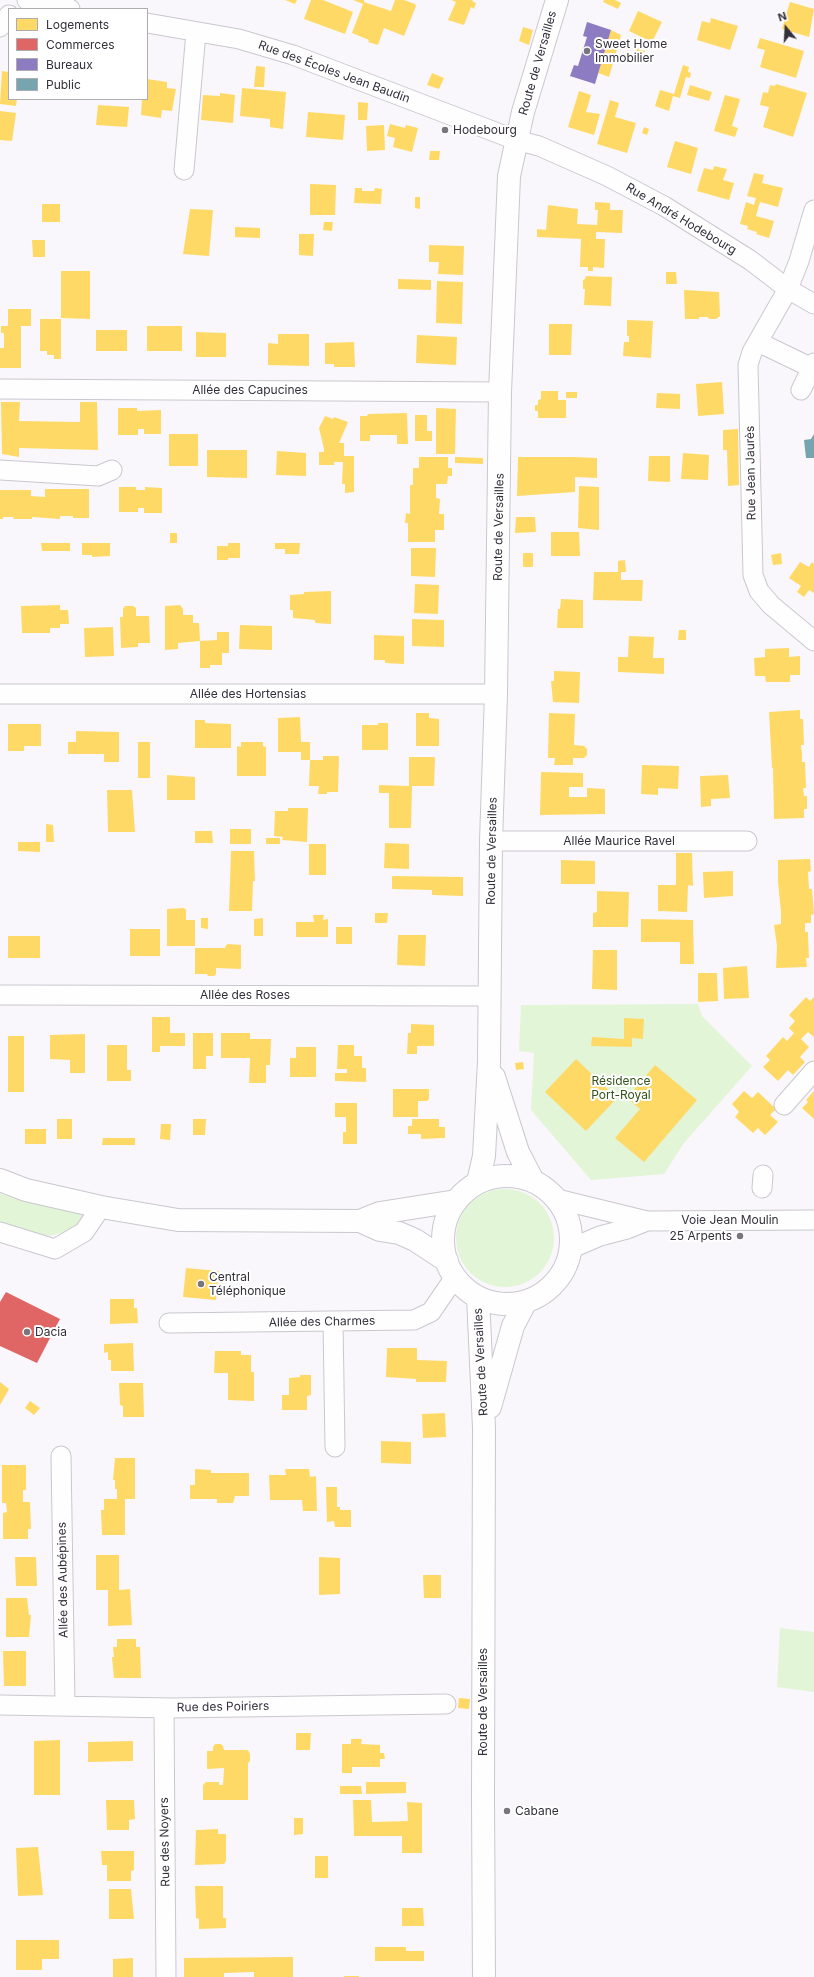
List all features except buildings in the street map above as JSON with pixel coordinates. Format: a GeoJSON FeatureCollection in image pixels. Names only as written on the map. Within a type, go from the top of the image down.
{"type":"FeatureCollection","features":[{"type":"Feature","properties":{"kind":"main road","name":"Route de Versailles"},"geometry":{"type":"LineString","coordinates":[[478,1182],[484,1156],[489,1061],[491,841],[496,694],[500,392],[509,176],[516,140],[557,0]]}},
{"type":"Feature","properties":{"kind":"main road","name":"Route de Versailles"},"geometry":{"type":"LineString","coordinates":[[489,1061],[518,1152],[533,1181]]}},
{"type":"Feature","properties":{"kind":"main road"},"geometry":{"type":"LineString","coordinates":[[360,1221],[380,1230],[399,1234],[415,1240],[451,1269],[464,1287],[478,1297],[500,1303],[526,1301],[542,1294],[557,1281],[567,1263],[572,1248],[566,1211],[546,1188],[533,1181],[516,1176],[498,1176],[478,1182],[468,1189],[456,1201],[446,1220],[443,1245],[451,1269]]}},
{"type":"Feature","properties":{"kind":"main road"},"geometry":{"type":"LineString","coordinates":[[0,1180],[26,1190],[101,1207],[178,1220],[360,1221],[380,1213],[456,1201]]}},
{"type":"Feature","properties":{"kind":"main road","name":"Route de Versailles"},"geometry":{"type":"LineString","coordinates":[[478,1297],[484,1428],[484,1977]]}},
{"type":"Feature","properties":{"kind":"main road","name":"Route de Versailles"},"geometry":{"type":"LineString","coordinates":[[484,1428],[512,1326],[526,1301]]}},
{"type":"Feature","properties":{"kind":"street"},"geometry":{"type":"LineString","coordinates":[[15,8],[21,0]]}},
{"type":"Feature","properties":{"kind":"street"},"geometry":{"type":"LineString","coordinates":[[27,0],[50,2],[67,8]]}},
{"type":"Feature","properties":{"kind":"street"},"geometry":{"type":"LineString","coordinates":[[0,27],[8,16]]}},
{"type":"Feature","properties":{"kind":"street","name":"Rue des Écoles Jean Baudin"},"geometry":{"type":"LineString","coordinates":[[148,23],[239,39],[293,55],[516,140]]}},
{"type":"Feature","properties":{"kind":"street"},"geometry":{"type":"LineString","coordinates":[[184,170],[196,32]]}},
{"type":"Feature","properties":{"kind":"street","name":"Rue André Hodebourg"},"geometry":{"type":"LineString","coordinates":[[516,140],[539,146],[600,173],[664,206],[750,260],[788,289],[814,304]]}},
{"type":"Feature","properties":{"kind":"street","name":"Rue Jean Jaurès"},"geometry":{"type":"LineString","coordinates":[[814,210],[799,261],[788,289],[758,342],[748,365],[754,575],[760,591],[771,605],[814,641]]}},
{"type":"Feature","properties":{"kind":"street"},"geometry":{"type":"LineString","coordinates":[[758,342],[813,365],[801,390]]}},
{"type":"Feature","properties":{"kind":"street","name":"Allée des Capucines"},"geometry":{"type":"LineString","coordinates":[[0,389],[500,392]]}},
{"type":"Feature","properties":{"kind":"street"},"geometry":{"type":"LineString","coordinates":[[0,470],[98,476],[112,470]]}},
{"type":"Feature","properties":{"kind":"street","name":"Allée des Hortensias"},"geometry":{"type":"LineString","coordinates":[[0,694],[496,694]]}},
{"type":"Feature","properties":{"kind":"street","name":"Allée Maurice Ravel"},"geometry":{"type":"LineString","coordinates":[[491,841],[747,841]]}},
{"type":"Feature","properties":{"kind":"street","name":"Allée des Roses"},"geometry":{"type":"LineString","coordinates":[[0,995],[489,996]]}},
{"type":"Feature","properties":{"kind":"street"},"geometry":{"type":"LineString","coordinates":[[784,1105],[814,1070]]}},
{"type":"Feature","properties":{"kind":"street","name":"Voie Jean Moulin"},"geometry":{"type":"LineString","coordinates":[[557,1199],[647,1221],[814,1220]]}},
{"type":"Feature","properties":{"kind":"street"},"geometry":{"type":"LineString","coordinates":[[0,1232],[55,1249],[84,1232],[101,1207]]}},
{"type":"Feature","properties":{"kind":"street","name":"Voie Jean Moulin"},"geometry":{"type":"LineString","coordinates":[[572,1248],[600,1236],[627,1229],[647,1221]]}},
{"type":"Feature","properties":{"kind":"street","name":"Allée des Charmes"},"geometry":{"type":"LineString","coordinates":[[170,1323],[414,1320],[431,1312],[451,1269]]}},
{"type":"Feature","properties":{"kind":"street"},"geometry":{"type":"LineString","coordinates":[[333,1321],[335,1447]]}},
{"type":"Feature","properties":{"kind":"street","name":"Allée des Aubépines"},"geometry":{"type":"LineString","coordinates":[[61,1456],[65,1705]]}},
{"type":"Feature","properties":{"kind":"street","name":"Rue des Poiriers"},"geometry":{"type":"LineString","coordinates":[[0,1705],[164,1708],[446,1704]]}},
{"type":"Feature","properties":{"kind":"street","name":"Rue des Noyers"},"geometry":{"type":"LineString","coordinates":[[164,1708],[166,1977]]}},
{"type":"Feature","properties":{"kind":"green space","name":"Résidence Port-Royal"},"geometry":{"type":"Polygon","coordinates":[[[698,1004],[702,1016],[752,1066],[684,1143],[664,1174],[591,1180],[531,1110],[534,1053],[519,1051],[521,1005],[698,1004]]]}},
{"type":"Feature","properties":{"kind":"green space"},"geometry":{"type":"Polygon","coordinates":[[[505,1189],[524,1193],[540,1203],[550,1219],[554,1238],[550,1257],[540,1273],[524,1283],[505,1287],[486,1283],[470,1273],[460,1257],[456,1238],[460,1219],[470,1203],[486,1193],[505,1189]]]}},
{"type":"Feature","properties":{"kind":"green space"},"geometry":{"type":"Polygon","coordinates":[[[0,1193],[91,1216],[65,1232],[49,1236],[33,1236],[0,1228],[0,1193]]]}},
{"type":"Feature","properties":{"kind":"green space"},"geometry":{"type":"Polygon","coordinates":[[[780,1628],[814,1632],[814,1692],[777,1687],[780,1628]]]}},
{"type":"Feature","properties":{"kind":"place","name":"Sweet Home Immobilier"},"geometry":{"type":"Point","coordinates":[587,51]}},
{"type":"Feature","properties":{"kind":"place","name":"Hodebourg"},"geometry":{"type":"Point","coordinates":[445,130]}},
{"type":"Feature","properties":{"kind":"place","name":"25 Arpents"},"geometry":{"type":"Point","coordinates":[740,1236]}},
{"type":"Feature","properties":{"kind":"place","name":"Central Téléphonique"},"geometry":{"type":"Point","coordinates":[201,1284]}},
{"type":"Feature","properties":{"kind":"place","name":"Dacia"},"geometry":{"type":"Point","coordinates":[27,1332]}},
{"type":"Feature","properties":{"kind":"place","name":"Cabane"},"geometry":{"type":"Point","coordinates":[507,1811]}}]}
